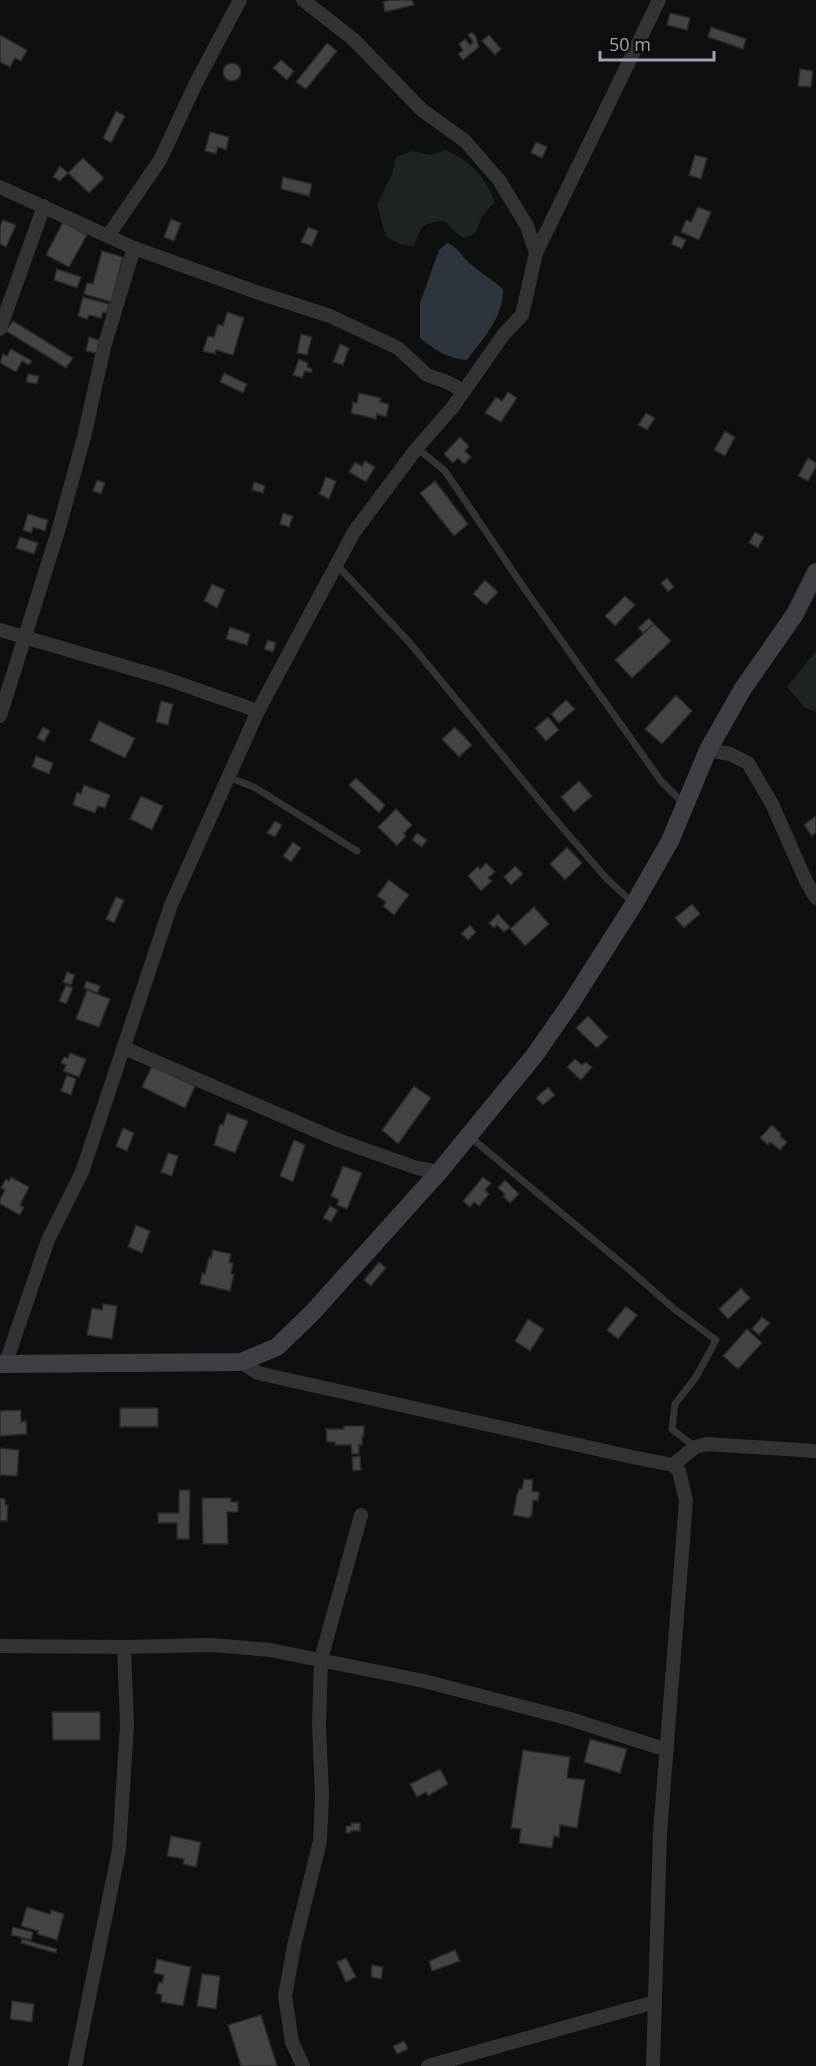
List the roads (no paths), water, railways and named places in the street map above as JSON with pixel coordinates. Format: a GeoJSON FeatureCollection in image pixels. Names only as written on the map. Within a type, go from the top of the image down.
{"type":"FeatureCollection","features":[{"type":"Feature","properties":{"kind":"street"},"geometry":{"type":"LineString","coordinates":[[108,236],[160,160],[196,83],[240,0]]}},
{"type":"Feature","properties":{"kind":"street"},"geometry":{"type":"LineString","coordinates":[[303,0],[353,39],[422,110],[465,141],[499,180],[527,226],[536,254]]}},
{"type":"Feature","properties":{"kind":"street"},"geometry":{"type":"LineString","coordinates":[[659,0],[536,254],[522,315],[504,334],[464,391],[354,531],[258,711],[171,904],[82,1172],[48,1240],[3,1365],[241,1362],[277,1347],[313,1312],[439,1172],[534,1056],[572,1003],[634,904],[670,841],[708,750],[742,690],[795,614],[816,572]]}},
{"type":"Feature","properties":{"kind":"street"},"geometry":{"type":"LineString","coordinates":[[0,187],[134,248],[330,316],[398,348],[428,375],[464,391]]}},
{"type":"Feature","properties":{"kind":"street"},"geometry":{"type":"LineString","coordinates":[[0,329],[44,206]]}},
{"type":"Feature","properties":{"kind":"street"},"geometry":{"type":"LineString","coordinates":[[0,716],[59,528],[84,437],[104,346],[134,248]]}},
{"type":"Feature","properties":{"kind":"street"},"geometry":{"type":"LineString","coordinates":[[0,630],[164,678],[258,711]]}},
{"type":"Feature","properties":{"kind":"street"},"geometry":{"type":"LineString","coordinates":[[708,750],[730,754],[748,763],[772,804],[806,881],[816,898]]}},
{"type":"Feature","properties":{"kind":"street"},"geometry":{"type":"LineString","coordinates":[[124,1048],[338,1140],[417,1168],[439,1172]]}},
{"type":"Feature","properties":{"kind":"street"},"geometry":{"type":"LineString","coordinates":[[241,1362],[258,1373],[673,1465],[679,1471],[686,1502],[660,1833],[653,2066]]}},
{"type":"Feature","properties":{"kind":"street"},"geometry":{"type":"LineString","coordinates":[[673,1465],[695,1447],[707,1444],[816,1451]]}},
{"type":"Feature","properties":{"kind":"street"},"geometry":{"type":"LineString","coordinates":[[303,2066],[292,2042],[285,1996],[294,1946],[320,1841],[321,1659],[361,1515]]}},
{"type":"Feature","properties":{"kind":"street"},"geometry":{"type":"LineString","coordinates":[[0,1646],[211,1645],[270,1650],[424,1681],[559,1716],[667,1750]]}},
{"type":"Feature","properties":{"kind":"street"},"geometry":{"type":"LineString","coordinates":[[75,2066],[119,1850],[127,1725],[124,1647]]}},
{"type":"Feature","properties":{"kind":"street"},"geometry":{"type":"LineString","coordinates":[[428,2066],[656,2002]]}},
{"type":"Feature","properties":{"kind":"lane"},"geometry":{"type":"LineString","coordinates":[[417,448],[445,471],[524,588],[661,781],[686,805]]}},
{"type":"Feature","properties":{"kind":"lane"},"geometry":{"type":"LineString","coordinates":[[336,564],[409,642],[607,879],[634,904]]}},
{"type":"Feature","properties":{"kind":"lane"},"geometry":{"type":"LineString","coordinates":[[228,777],[254,786],[357,851]]}},
{"type":"Feature","properties":{"kind":"lane"},"geometry":{"type":"LineString","coordinates":[[469,1136],[673,1308],[716,1340],[696,1377],[675,1404],[672,1429],[695,1447]]}}]}
